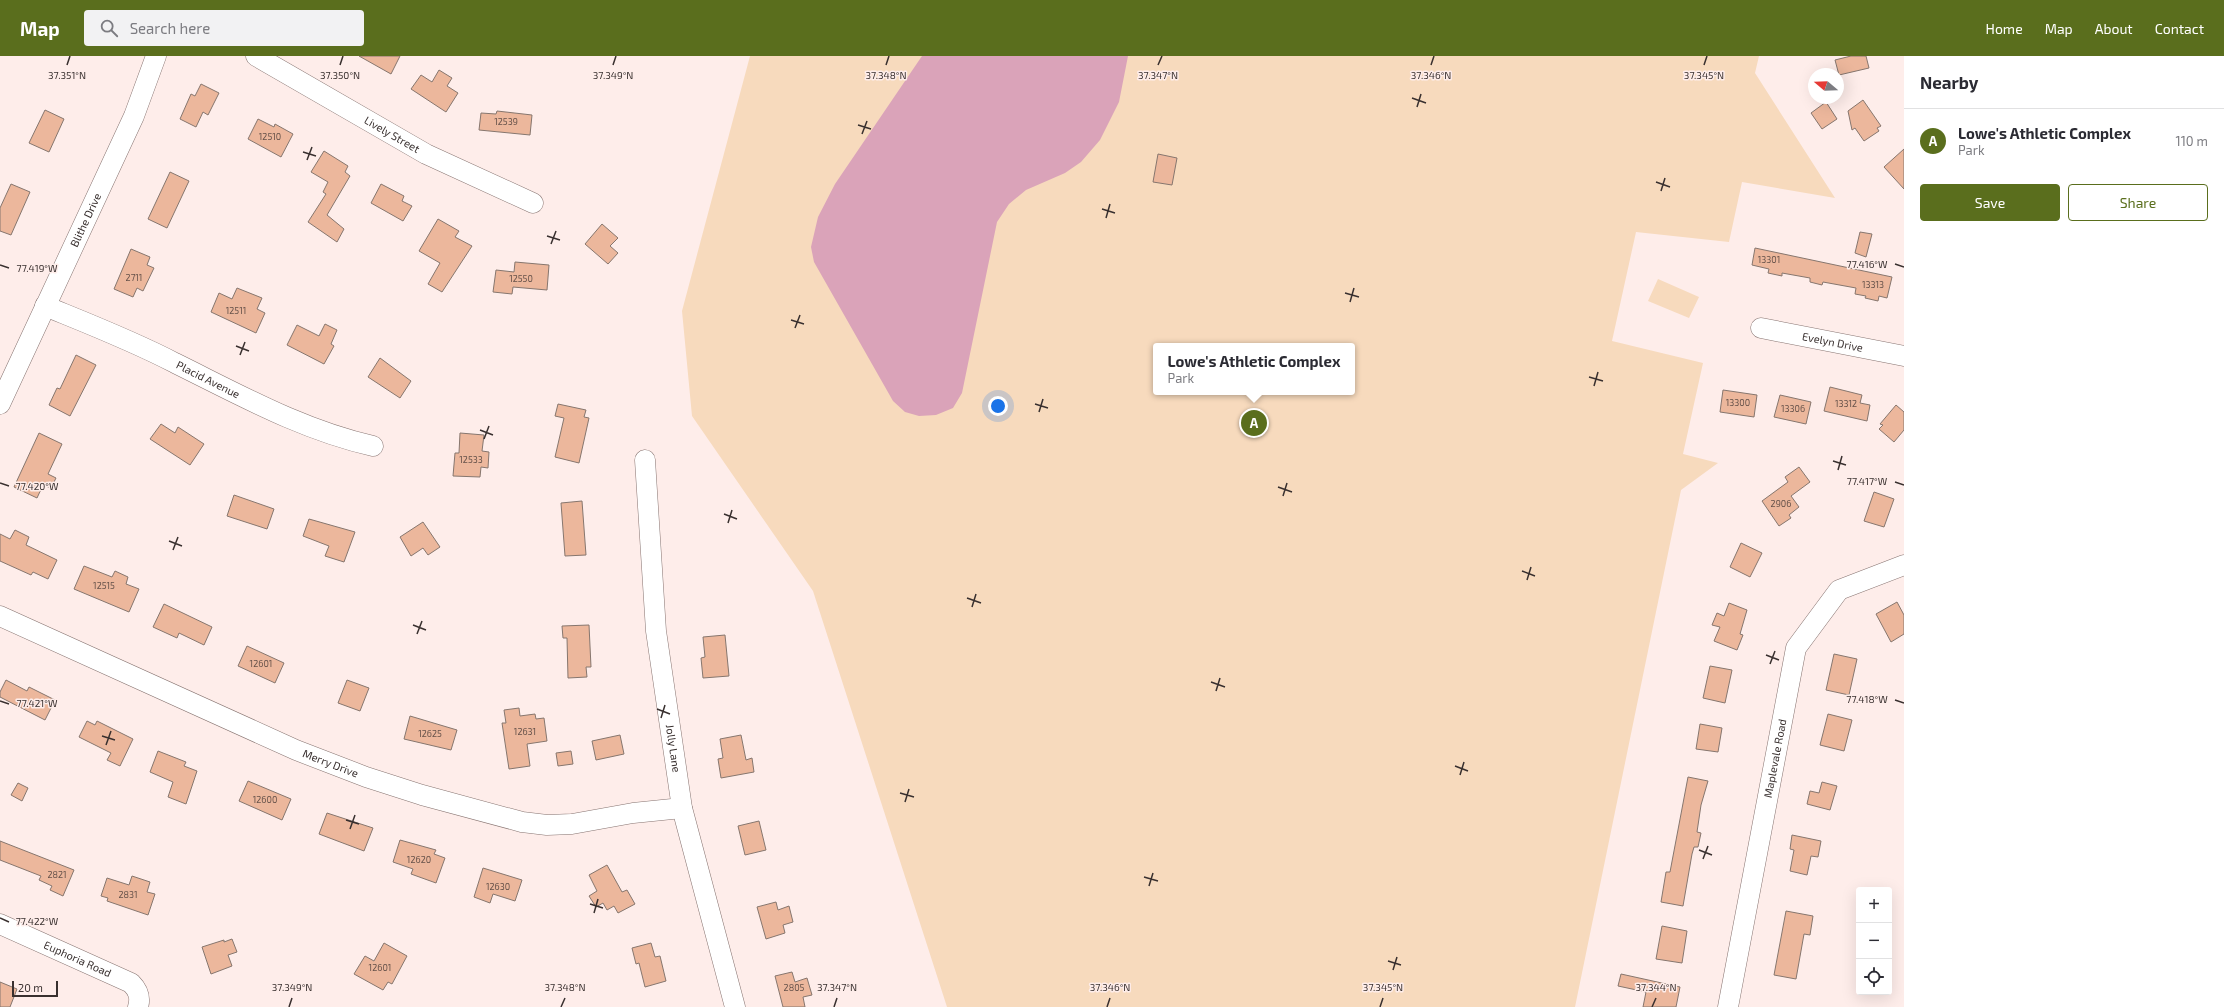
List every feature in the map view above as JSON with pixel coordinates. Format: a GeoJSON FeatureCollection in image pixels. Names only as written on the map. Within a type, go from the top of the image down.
{"type":"FeatureCollection","features":[{"type":"Feature","properties":{"kind":"street","name":"Blithe Drive"},"geometry":{"type":"LineString","coordinates":[[0,404],[134,116],[156,56]]}},
{"type":"Feature","properties":{"kind":"street","name":"Lively Street"},"geometry":{"type":"LineString","coordinates":[[256,56],[426,154],[533,203]]}},
{"type":"Feature","properties":{"kind":"street","name":"Placid Avenue"},"geometry":{"type":"LineString","coordinates":[[45,306],[125,339],[301,425],[334,436],[373,446]]}},
{"type":"Feature","properties":{"kind":"street","name":"Evelyn Drive"},"geometry":{"type":"LineString","coordinates":[[1761,328],[1904,356]]}},
{"type":"Feature","properties":{"kind":"street","name":"Jolly Lane"},"geometry":{"type":"LineString","coordinates":[[645,460],[656,631],[682,808],[735,1007]]}},
{"type":"Feature","properties":{"kind":"street","name":"Maplevale Road"},"geometry":{"type":"LineString","coordinates":[[1728,1007],[1796,648],[1839,590],[1904,565]]}},
{"type":"Feature","properties":{"kind":"street","name":"Merry Drive"},"geometry":{"type":"LineString","coordinates":[[0,616],[296,750],[422,795],[522,822],[547,825],[572,824],[633,813],[682,808]]}},
{"type":"Feature","properties":{"kind":"street","name":"Euphoria Road"},"geometry":{"type":"LineString","coordinates":[[0,924],[131,983],[137,989],[140,997],[138,1007]]}},
{"type":"Feature","properties":{"kind":"shaded area"},"geometry":{"type":"Polygon","coordinates":[[[750,56],[1759,56],[1755,73],[1835,198],[1742,182],[1729,242],[1636,232],[1612,341],[1703,363],[1683,454],[1718,463],[1681,490],[1575,1007],[947,1007],[813,591],[692,416],[682,311],[750,56]]]}},
{"type":"Feature","properties":{"kind":"shaded area"},"geometry":{"type":"Polygon","coordinates":[[[922,56],[1128,56],[1119,102],[1100,140],[1081,162],[1065,173],[1026,190],[1009,204],[997,222],[962,393],[953,408],[936,415],[919,416],[905,412],[893,401],[814,262],[811,247],[818,217],[835,184],[922,56]]]}},
{"type":"Feature","properties":{"kind":"shaded area"},"geometry":{"type":"Polygon","coordinates":[[[1658,279],[1699,297],[1689,318],[1648,301],[1658,279]]]}},
{"type":"Feature","properties":{"kind":"building"},"geometry":{"type":"Polygon","coordinates":[[[359,56],[400,56],[391,74],[359,56]]]}},
{"type":"Feature","properties":{"kind":"building"},"geometry":{"type":"Polygon","coordinates":[[[1851,56],[1866,56],[1869,68],[1844,74],[1844,68],[1837,68],[1835,60],[1851,56]]]}},
{"type":"Feature","properties":{"kind":"building"},"geometry":{"type":"Polygon","coordinates":[[[439,70],[452,78],[447,86],[458,93],[446,112],[411,89],[421,75],[432,82],[439,70]]]}},
{"type":"Feature","properties":{"kind":"building"},"geometry":{"type":"Polygon","coordinates":[[[201,84],[219,93],[208,115],[203,112],[196,127],[180,119],[191,94],[195,96],[201,84]]]}},
{"type":"Feature","properties":{"kind":"building"},"geometry":{"type":"Polygon","coordinates":[[[1863,100],[1881,126],[1877,128],[1879,131],[1864,141],[1855,128],[1852,130],[1848,111],[1863,100]]]}},
{"type":"Feature","properties":{"kind":"building"},"geometry":{"type":"Polygon","coordinates":[[[1823,104],[1827,104],[1837,119],[1822,129],[1811,113],[1823,104]]]}},
{"type":"Feature","properties":{"kind":"building"},"geometry":{"type":"Polygon","coordinates":[[[45,110],[64,119],[49,152],[29,143],[45,110]]]}},
{"type":"Feature","properties":{"kind":"building"},"geometry":{"type":"Polygon","coordinates":[[[497,111],[532,115],[530,135],[479,130],[481,113],[496,114],[497,111]]]}},
{"type":"Feature","properties":{"kind":"building"},"geometry":{"type":"Polygon","coordinates":[[[258,119],[274,127],[275,124],[293,134],[281,157],[248,139],[258,119]]]}},
{"type":"Feature","properties":{"kind":"building"},"geometry":{"type":"Polygon","coordinates":[[[1904,149],[1904,189],[1884,167],[1904,149]]]}},
{"type":"Feature","properties":{"kind":"building"},"geometry":{"type":"Polygon","coordinates":[[[324,151],[348,166],[345,172],[350,176],[327,215],[344,229],[337,242],[308,222],[326,194],[323,192],[328,182],[311,172],[324,151]]]}},
{"type":"Feature","properties":{"kind":"building"},"geometry":{"type":"Polygon","coordinates":[[[1158,154],[1177,158],[1172,185],[1153,182],[1158,154]]]}},
{"type":"Feature","properties":{"kind":"building"},"geometry":{"type":"Polygon","coordinates":[[[170,172],[189,181],[167,228],[148,219],[170,172]]]}},
{"type":"Feature","properties":{"kind":"building"},"geometry":{"type":"Polygon","coordinates":[[[11,184],[30,192],[11,235],[0,231],[0,208],[11,184]]]}},
{"type":"Feature","properties":{"kind":"building"},"geometry":{"type":"Polygon","coordinates":[[[381,184],[404,196],[402,201],[412,206],[403,221],[371,203],[381,184]]]}},
{"type":"Feature","properties":{"kind":"building"},"geometry":{"type":"Polygon","coordinates":[[[438,219],[459,231],[455,237],[472,246],[442,292],[428,284],[440,263],[419,251],[438,219]]]}},
{"type":"Feature","properties":{"kind":"building"},"geometry":{"type":"Polygon","coordinates":[[[602,224],[618,238],[610,246],[618,253],[608,264],[585,244],[602,224]]]}},
{"type":"Feature","properties":{"kind":"building"},"geometry":{"type":"Polygon","coordinates":[[[1860,232],[1872,234],[1866,257],[1855,253],[1860,232]]]}},
{"type":"Feature","properties":{"kind":"building"},"geometry":{"type":"Polygon","coordinates":[[[1755,248],[1892,277],[1887,298],[1879,296],[1878,301],[1865,298],[1866,296],[1855,294],[1856,288],[1823,282],[1822,285],[1810,282],[1810,278],[1782,273],[1782,276],[1768,273],[1769,269],[1752,265],[1755,248]]]}},
{"type":"Feature","properties":{"kind":"building"},"geometry":{"type":"Polygon","coordinates":[[[131,249],[150,257],[147,265],[154,268],[143,291],[137,288],[133,297],[114,289],[131,249]]]}},
{"type":"Feature","properties":{"kind":"building"},"geometry":{"type":"Polygon","coordinates":[[[515,262],[549,265],[547,290],[513,287],[512,294],[493,292],[496,270],[514,272],[515,262]]]}},
{"type":"Feature","properties":{"kind":"building"},"geometry":{"type":"Polygon","coordinates":[[[237,288],[262,298],[257,309],[265,313],[256,333],[211,312],[219,293],[232,299],[237,288]]]}},
{"type":"Feature","properties":{"kind":"building"},"geometry":{"type":"Polygon","coordinates":[[[325,324],[337,330],[331,344],[334,346],[324,364],[287,345],[297,325],[319,336],[325,324]]]}},
{"type":"Feature","properties":{"kind":"building"},"geometry":{"type":"Polygon","coordinates":[[[76,355],[96,365],[70,416],[49,405],[57,388],[60,389],[76,355]]]}},
{"type":"Feature","properties":{"kind":"building"},"geometry":{"type":"Polygon","coordinates":[[[380,358],[411,381],[400,398],[368,377],[380,358]]]}},
{"type":"Feature","properties":{"kind":"building"},"geometry":{"type":"Polygon","coordinates":[[[1830,387],[1862,395],[1860,403],[1870,405],[1867,421],[1824,411],[1830,387]]]}},
{"type":"Feature","properties":{"kind":"building"},"geometry":{"type":"Polygon","coordinates":[[[1723,390],[1757,395],[1754,417],[1720,412],[1723,390]]]}},
{"type":"Feature","properties":{"kind":"building"},"geometry":{"type":"Polygon","coordinates":[[[1780,395],[1811,402],[1806,424],[1774,417],[1780,395]]]}},
{"type":"Feature","properties":{"kind":"building"},"geometry":{"type":"Polygon","coordinates":[[[558,404],[586,410],[584,417],[589,418],[579,463],[555,457],[564,418],[555,416],[558,404]]]}},
{"type":"Feature","properties":{"kind":"building"},"geometry":{"type":"Polygon","coordinates":[[[1896,405],[1904,412],[1904,430],[1894,442],[1879,429],[1883,425],[1880,424],[1896,405]]]}},
{"type":"Feature","properties":{"kind":"building"},"geometry":{"type":"Polygon","coordinates":[[[161,424],[175,433],[178,427],[204,444],[190,465],[150,439],[161,424]]]}},
{"type":"Feature","properties":{"kind":"building"},"geometry":{"type":"Polygon","coordinates":[[[39,433],[62,444],[48,474],[56,478],[51,488],[43,485],[37,498],[14,487],[39,433]]]}},
{"type":"Feature","properties":{"kind":"building"},"geometry":{"type":"Polygon","coordinates":[[[460,433],[484,435],[482,451],[489,452],[488,468],[481,467],[480,477],[453,476],[455,453],[459,453],[460,433]]]}},
{"type":"Feature","properties":{"kind":"building"},"geometry":{"type":"Polygon","coordinates":[[[1799,467],[1810,482],[1791,496],[1799,507],[1789,515],[1791,518],[1779,526],[1762,501],[1788,482],[1785,477],[1799,467]]]}},
{"type":"Feature","properties":{"kind":"building"},"geometry":{"type":"Polygon","coordinates":[[[1874,492],[1894,499],[1884,527],[1864,521],[1874,492]]]}},
{"type":"Feature","properties":{"kind":"building"},"geometry":{"type":"Polygon","coordinates":[[[234,495],[274,509],[267,529],[227,516],[234,495]]]}},
{"type":"Feature","properties":{"kind":"building"},"geometry":{"type":"Polygon","coordinates":[[[582,501],[586,555],[565,556],[561,503],[582,501]]]}},
{"type":"Feature","properties":{"kind":"building"},"geometry":{"type":"Polygon","coordinates":[[[309,519],[355,532],[344,562],[325,556],[329,546],[303,536],[309,519]]]}},
{"type":"Feature","properties":{"kind":"building"},"geometry":{"type":"Polygon","coordinates":[[[423,522],[440,547],[428,555],[423,548],[411,556],[400,537],[423,522]]]}},
{"type":"Feature","properties":{"kind":"building"},"geometry":{"type":"Polygon","coordinates":[[[15,530],[29,537],[26,545],[57,560],[48,579],[33,572],[31,575],[0,561],[0,534],[10,539],[15,530]]]}},
{"type":"Feature","properties":{"kind":"building"},"geometry":{"type":"Polygon","coordinates":[[[1741,543],[1762,553],[1750,577],[1730,567],[1741,543]]]}},
{"type":"Feature","properties":{"kind":"building"},"geometry":{"type":"Polygon","coordinates":[[[84,566],[112,577],[115,571],[128,577],[126,584],[139,589],[129,612],[74,589],[84,566]]]}},
{"type":"Feature","properties":{"kind":"building"},"geometry":{"type":"Polygon","coordinates":[[[1897,602],[1904,615],[1904,634],[1891,642],[1876,614],[1897,602]]]}},
{"type":"Feature","properties":{"kind":"building"},"geometry":{"type":"Polygon","coordinates":[[[1729,603],[1747,610],[1740,634],[1743,635],[1737,650],[1714,641],[1720,627],[1712,625],[1717,613],[1724,616],[1729,603]]]}},
{"type":"Feature","properties":{"kind":"building"},"geometry":{"type":"Polygon","coordinates":[[[164,604],[212,627],[204,645],[179,633],[177,638],[153,627],[164,604]]]}},
{"type":"Feature","properties":{"kind":"building"},"geometry":{"type":"Polygon","coordinates":[[[589,625],[591,667],[586,667],[587,677],[568,678],[567,638],[563,638],[562,626],[589,625]]]}},
{"type":"Feature","properties":{"kind":"building"},"geometry":{"type":"Polygon","coordinates":[[[725,635],[729,676],[703,678],[701,658],[705,657],[703,637],[725,635]]]}},
{"type":"Feature","properties":{"kind":"building"},"geometry":{"type":"Polygon","coordinates":[[[247,646],[284,663],[275,683],[238,666],[247,646]]]}},
{"type":"Feature","properties":{"kind":"building"},"geometry":{"type":"Polygon","coordinates":[[[1834,654],[1857,659],[1849,695],[1826,690],[1834,654]]]}},
{"type":"Feature","properties":{"kind":"building"},"geometry":{"type":"Polygon","coordinates":[[[1710,666],[1732,670],[1725,703],[1703,698],[1710,666]]]}},
{"type":"Feature","properties":{"kind":"building"},"geometry":{"type":"Polygon","coordinates":[[[6,680],[27,691],[29,687],[55,700],[45,720],[0,697],[0,692],[6,680]]]}},
{"type":"Feature","properties":{"kind":"building"},"geometry":{"type":"Polygon","coordinates":[[[347,680],[369,688],[360,711],[338,703],[347,680]]]}},
{"type":"Feature","properties":{"kind":"building"},"geometry":{"type":"Polygon","coordinates":[[[519,708],[520,716],[535,714],[536,719],[544,718],[547,741],[527,744],[530,766],[509,769],[502,723],[506,723],[504,710],[519,708]]]}},
{"type":"Feature","properties":{"kind":"building"},"geometry":{"type":"Polygon","coordinates":[[[1828,714],[1852,720],[1844,751],[1820,745],[1828,714]]]}},
{"type":"Feature","properties":{"kind":"building"},"geometry":{"type":"Polygon","coordinates":[[[410,716],[457,730],[451,750],[404,739],[410,716]]]}},
{"type":"Feature","properties":{"kind":"building"},"geometry":{"type":"Polygon","coordinates":[[[87,721],[95,725],[97,721],[133,739],[120,766],[107,760],[111,753],[79,737],[87,721]]]}},
{"type":"Feature","properties":{"kind":"building"},"geometry":{"type":"Polygon","coordinates":[[[1700,724],[1722,728],[1718,752],[1696,749],[1700,724]]]}},
{"type":"Feature","properties":{"kind":"building"},"geometry":{"type":"Polygon","coordinates":[[[620,735],[624,754],[596,760],[592,741],[620,735]]]}},
{"type":"Feature","properties":{"kind":"building"},"geometry":{"type":"Polygon","coordinates":[[[741,735],[746,760],[752,758],[754,772],[721,778],[718,759],[723,758],[720,739],[741,735]]]}},
{"type":"Feature","properties":{"kind":"building"},"geometry":{"type":"Polygon","coordinates":[[[158,751],[186,762],[184,766],[197,771],[186,804],[168,797],[173,782],[150,772],[158,751]]]}},
{"type":"Feature","properties":{"kind":"building"},"geometry":{"type":"Polygon","coordinates":[[[571,751],[573,764],[558,766],[556,753],[571,751]]]}},
{"type":"Feature","properties":{"kind":"building"},"geometry":{"type":"Polygon","coordinates":[[[1688,777],[1708,781],[1701,805],[1697,832],[1701,833],[1698,847],[1694,847],[1692,854],[1683,906],[1661,902],[1666,872],[1670,872],[1688,777]]]}},
{"type":"Feature","properties":{"kind":"building"},"geometry":{"type":"Polygon","coordinates":[[[248,781],[291,799],[282,820],[239,801],[248,781]]]}},
{"type":"Feature","properties":{"kind":"building"},"geometry":{"type":"Polygon","coordinates":[[[1822,782],[1837,786],[1830,810],[1807,804],[1810,791],[1819,793],[1822,782]]]}},
{"type":"Feature","properties":{"kind":"building"},"geometry":{"type":"Polygon","coordinates":[[[18,783],[28,788],[22,801],[11,795],[18,783]]]}},
{"type":"Feature","properties":{"kind":"building"},"geometry":{"type":"Polygon","coordinates":[[[327,813],[373,828],[364,851],[319,834],[327,813]]]}},
{"type":"Feature","properties":{"kind":"building"},"geometry":{"type":"Polygon","coordinates":[[[759,821],[766,850],[745,855],[738,826],[759,821]]]}},
{"type":"Feature","properties":{"kind":"building"},"geometry":{"type":"Polygon","coordinates":[[[1792,835],[1821,841],[1818,857],[1811,856],[1807,875],[1790,871],[1794,850],[1790,849],[1792,835]]]}},
{"type":"Feature","properties":{"kind":"building"},"geometry":{"type":"Polygon","coordinates":[[[400,840],[436,850],[434,854],[445,858],[436,883],[411,874],[413,869],[393,862],[400,840]]]}},
{"type":"Feature","properties":{"kind":"building"},"geometry":{"type":"Polygon","coordinates":[[[0,841],[74,870],[63,896],[50,890],[52,886],[39,880],[41,876],[0,860],[0,841]]]}},
{"type":"Feature","properties":{"kind":"building"},"geometry":{"type":"Polygon","coordinates":[[[607,865],[622,892],[627,890],[635,904],[618,913],[614,906],[607,910],[603,903],[596,907],[589,896],[597,891],[589,875],[607,865]]]}},
{"type":"Feature","properties":{"kind":"building"},"geometry":{"type":"Polygon","coordinates":[[[483,868],[522,880],[515,901],[493,894],[490,903],[474,897],[483,868]]]}},
{"type":"Feature","properties":{"kind":"building"},"geometry":{"type":"Polygon","coordinates":[[[132,876],[150,882],[147,892],[155,894],[148,915],[107,901],[108,898],[101,896],[107,878],[129,885],[132,876]]]}},
{"type":"Feature","properties":{"kind":"building"},"geometry":{"type":"Polygon","coordinates":[[[776,902],[778,910],[789,906],[793,922],[783,925],[785,933],[766,939],[757,907],[776,902]]]}},
{"type":"Feature","properties":{"kind":"building"},"geometry":{"type":"Polygon","coordinates":[[[1786,911],[1813,916],[1810,935],[1804,934],[1796,979],[1774,975],[1786,911]]]}},
{"type":"Feature","properties":{"kind":"building"},"geometry":{"type":"Polygon","coordinates":[[[1662,926],[1687,931],[1682,963],[1656,959],[1662,926]]]}},
{"type":"Feature","properties":{"kind":"building"},"geometry":{"type":"Polygon","coordinates":[[[232,939],[237,952],[228,955],[232,966],[211,974],[202,947],[232,939]]]}},
{"type":"Feature","properties":{"kind":"building"},"geometry":{"type":"Polygon","coordinates":[[[384,943],[407,956],[392,984],[388,982],[383,990],[354,974],[365,956],[374,961],[384,943]]]}},
{"type":"Feature","properties":{"kind":"building"},"geometry":{"type":"Polygon","coordinates":[[[651,943],[655,957],[660,956],[666,981],[645,987],[639,963],[636,964],[632,948],[651,943]]]}},
{"type":"Feature","properties":{"kind":"building"},"geometry":{"type":"Polygon","coordinates":[[[792,972],[795,982],[807,978],[812,995],[803,997],[805,1007],[783,1007],[775,976],[792,972]]]}},
{"type":"Feature","properties":{"kind":"building"},"geometry":{"type":"Polygon","coordinates":[[[1621,974],[1680,987],[1676,1007],[1643,1007],[1646,992],[1618,986],[1621,974]]]}},
{"type":"Feature","properties":{"kind":"building"},"geometry":{"type":"Polygon","coordinates":[[[0,982],[17,989],[10,1007],[0,1007],[0,982]]]}},
{"type":"Feature","properties":{"kind":"place","name":"Lowe's Athletic Complex"},"geometry":{"type":"Point","coordinates":[1254,423]}}]}
